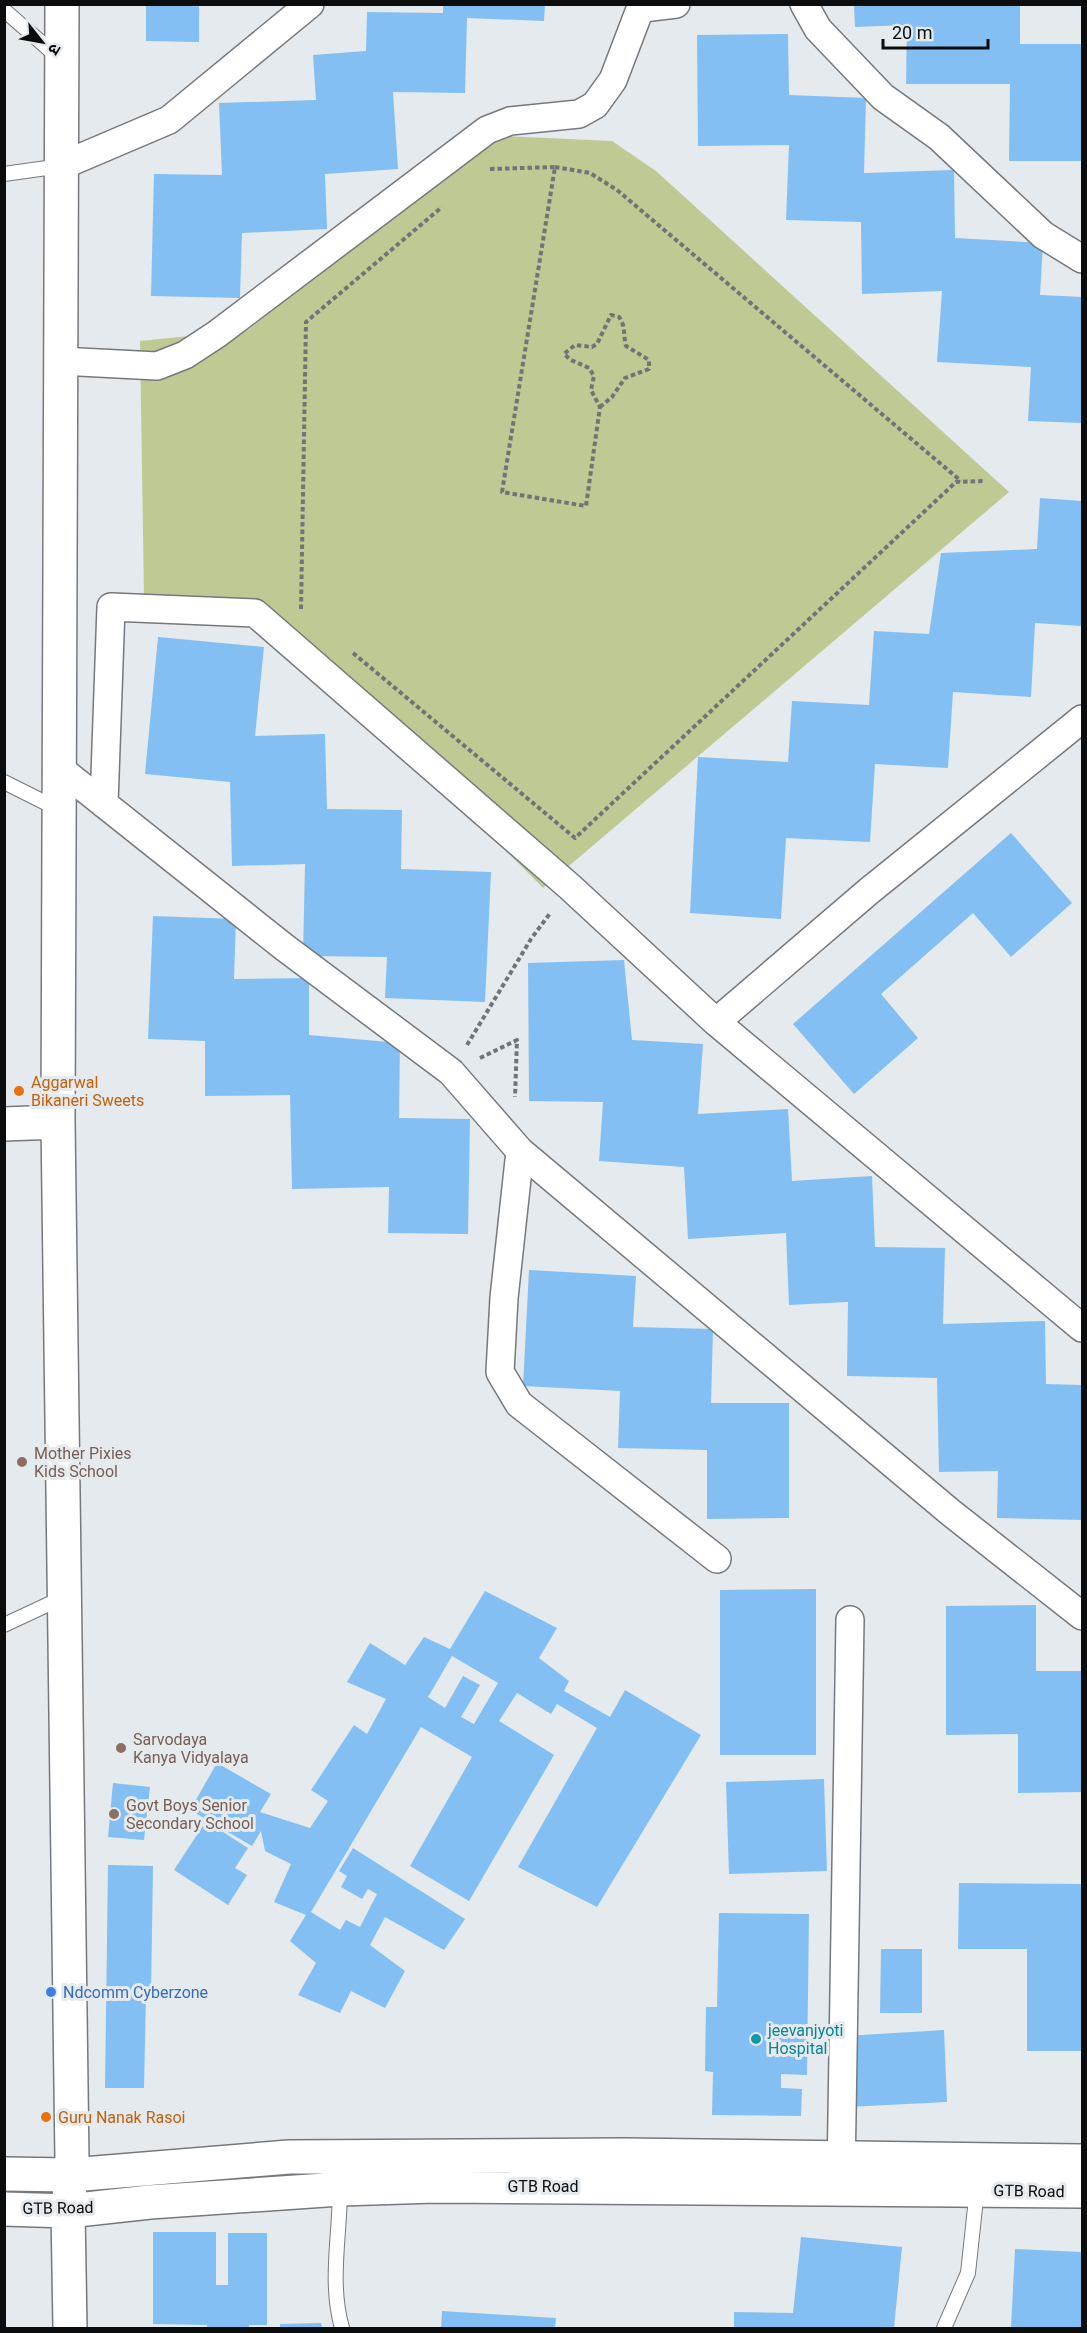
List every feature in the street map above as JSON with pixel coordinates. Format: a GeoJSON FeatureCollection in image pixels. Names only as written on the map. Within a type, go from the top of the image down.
{"type":"FeatureCollection","features":[{"type":"Feature","properties":{"kind":"street"},"geometry":{"type":"LineString","coordinates":[[62,4],[58,1122],[71,2175],[68,2211],[70,2328]]}},
{"type":"Feature","properties":{"kind":"street"},"geometry":{"type":"LineString","coordinates":[[61,166],[169,120],[310,4]]}},
{"type":"Feature","properties":{"kind":"street"},"geometry":{"type":"LineString","coordinates":[[60,361],[157,366],[185,355],[218,334],[487,130],[510,121],[579,114],[595,105],[613,80],[643,6],[676,4]]}},
{"type":"Feature","properties":{"kind":"street"},"geometry":{"type":"LineString","coordinates":[[804,4],[818,29],[883,97],[939,137],[1043,235],[1083,259]]}},
{"type":"Feature","properties":{"kind":"street"},"geometry":{"type":"LineString","coordinates":[[104,804],[111,607],[255,613],[570,887],[716,1022],[1083,1328]]}},
{"type":"Feature","properties":{"kind":"street"},"geometry":{"type":"LineString","coordinates":[[716,1022],[869,891],[1083,719]]}},
{"type":"Feature","properties":{"kind":"street"},"geometry":{"type":"LineString","coordinates":[[59,768],[284,946],[451,1072],[517,1146],[950,1512],[1083,1616]]}},
{"type":"Feature","properties":{"kind":"street"},"geometry":{"type":"LineString","coordinates":[[4,1124],[58,1122]]}},
{"type":"Feature","properties":{"kind":"street"},"geometry":{"type":"LineString","coordinates":[[517,1146],[500,1372],[519,1404],[717,1559]]}},
{"type":"Feature","properties":{"kind":"street"},"geometry":{"type":"LineString","coordinates":[[841,2189],[850,1620]]}},
{"type":"Feature","properties":{"kind":"street","name":"GTB Road"},"geometry":{"type":"LineString","coordinates":[[4,2209],[68,2211],[150,2202],[340,2173],[842,2156],[1083,2191]]}},
{"type":"Feature","properties":{"kind":"street","name":"GTB Road"},"geometry":{"type":"LineString","coordinates":[[4,2174],[71,2175],[289,2157],[340,2173],[584,2186],[841,2189],[1083,2161]]}},
{"type":"Feature","properties":{"kind":"lane"},"geometry":{"type":"LineString","coordinates":[[4,10],[62,60]]}},
{"type":"Feature","properties":{"kind":"lane"},"geometry":{"type":"LineString","coordinates":[[4,174],[61,166]]}},
{"type":"Feature","properties":{"kind":"lane"},"geometry":{"type":"LineString","coordinates":[[4,782],[58,809]]}},
{"type":"Feature","properties":{"kind":"lane"},"geometry":{"type":"LineString","coordinates":[[4,1625],[64,1597]]}},
{"type":"Feature","properties":{"kind":"lane"},"geometry":{"type":"LineString","coordinates":[[340,2173],[334,2270],[336,2305],[342,2328]]}},
{"type":"Feature","properties":{"kind":"lane"},"geometry":{"type":"LineString","coordinates":[[944,2328],[968,2273],[977,2175]]}},
{"type":"Feature","properties":{"kind":"path"},"geometry":{"type":"LineString","coordinates":[[486,169],[555,167],[590,174],[617,190],[962,482]]}},
{"type":"Feature","properties":{"kind":"path"},"geometry":{"type":"LineString","coordinates":[[555,167],[502,492],[586,506],[600,406],[591,390],[594,376],[589,368],[571,360],[564,354],[574,345],[592,347],[597,344],[611,315],[619,317],[624,324],[623,337],[626,346],[649,360],[649,369],[625,378],[612,397],[600,406]]}},
{"type":"Feature","properties":{"kind":"path"},"geometry":{"type":"LineString","coordinates":[[309,616],[300,608],[306,322],[450,200]]}},
{"type":"Feature","properties":{"kind":"path"},"geometry":{"type":"LineString","coordinates":[[451,1072],[531,939],[570,887],[575,837],[956,482],[985,482]]}},
{"type":"Feature","properties":{"kind":"path"},"geometry":{"type":"LineString","coordinates":[[345,646],[575,837]]}},
{"type":"Feature","properties":{"kind":"path"},"geometry":{"type":"LineString","coordinates":[[451,1072],[518,1040],[517,1146]]}},
{"type":"Feature","properties":{"kind":"green space"},"geometry":{"type":"Polygon","coordinates":[[[480,135],[612,141],[656,171],[1009,492],[543,888],[273,617],[144,596],[140,341],[248,330],[480,135]]]}},
{"type":"Feature","properties":{"kind":"building"},"geometry":{"type":"Polygon","coordinates":[[[146,4],[199,4],[199,42],[146,41],[146,4]]]}},
{"type":"Feature","properties":{"kind":"building"},"geometry":{"type":"Polygon","coordinates":[[[443,4],[545,4],[544,21],[467,18],[465,93],[393,92],[398,169],[325,174],[327,229],[242,233],[240,298],[151,296],[154,174],[222,175],[219,103],[316,100],[313,55],[366,51],[367,12],[443,13],[443,4]]]}},
{"type":"Feature","properties":{"kind":"building"},"geometry":{"type":"Polygon","coordinates":[[[854,5],[1020,5],[1020,44],[1082,44],[1082,161],[1009,161],[1010,84],[906,84],[907,25],[855,27],[854,5]]]}},
{"type":"Feature","properties":{"kind":"building"},"geometry":{"type":"Polygon","coordinates":[[[788,34],[789,95],[866,98],[864,173],[954,170],[955,238],[1043,243],[1040,295],[1082,297],[1082,423],[1028,421],[1031,367],[937,362],[942,291],[862,294],[861,222],[786,220],[789,145],[698,146],[697,35],[788,34]]]}},
{"type":"Feature","properties":{"kind":"building"},"geometry":{"type":"Polygon","coordinates":[[[1040,498],[1082,501],[1082,626],[1035,623],[1031,697],[953,692],[948,768],[875,764],[870,842],[786,838],[781,919],[690,913],[698,757],[788,762],[792,701],[869,705],[874,631],[929,634],[941,553],[1037,549],[1040,498]]]}},
{"type":"Feature","properties":{"kind":"building"},"geometry":{"type":"Polygon","coordinates":[[[158,637],[264,647],[255,736],[325,734],[327,809],[402,810],[401,869],[491,872],[485,1002],[385,998],[387,957],[303,956],[305,864],[232,866],[230,782],[145,774],[158,637]]]}},
{"type":"Feature","properties":{"kind":"building"},"geometry":{"type":"Polygon","coordinates":[[[1011,833],[1072,903],[1011,957],[973,913],[881,994],[918,1038],[854,1094],[793,1024],[1011,833]]]}},
{"type":"Feature","properties":{"kind":"building"},"geometry":{"type":"Polygon","coordinates":[[[153,916],[236,919],[234,979],[309,978],[309,1035],[400,1043],[399,1118],[470,1119],[468,1234],[388,1233],[389,1187],[292,1189],[290,1095],[205,1096],[205,1041],[148,1039],[153,916]]]}},
{"type":"Feature","properties":{"kind":"building"},"geometry":{"type":"Polygon","coordinates":[[[624,960],[632,1040],[703,1044],[698,1114],[788,1109],[792,1181],[872,1176],[875,1247],[945,1248],[943,1324],[1045,1321],[1046,1384],[1082,1385],[1082,1520],[997,1518],[998,1471],[939,1472],[937,1378],[847,1376],[848,1302],[789,1305],[786,1233],[688,1239],[684,1167],[599,1161],[603,1102],[529,1101],[528,963],[624,960]]]}},
{"type":"Feature","properties":{"kind":"building"},"geometry":{"type":"Polygon","coordinates":[[[529,1270],[636,1276],[633,1327],[713,1329],[711,1403],[789,1403],[789,1518],[707,1519],[707,1450],[618,1448],[620,1391],[523,1386],[529,1270]]]}},
{"type":"Feature","properties":{"kind":"building"},"geometry":{"type":"Polygon","coordinates":[[[816,1589],[816,1755],[720,1755],[720,1590],[816,1589]]]}},
{"type":"Feature","properties":{"kind":"building"},"geometry":{"type":"Polygon","coordinates":[[[485,1591],[557,1628],[539,1658],[569,1681],[564,1691],[610,1717],[625,1690],[701,1735],[597,1907],[518,1867],[597,1728],[557,1704],[551,1714],[517,1693],[499,1721],[554,1755],[469,1901],[410,1866],[472,1757],[421,1727],[311,1912],[340,1930],[346,1920],[360,1927],[377,1894],[368,1889],[362,1899],[341,1887],[347,1876],[339,1871],[353,1848],[465,1919],[444,1950],[385,1917],[370,1945],[405,1971],[385,2008],[351,1991],[340,2013],[298,1995],[316,1963],[290,1941],[306,1915],[274,1902],[291,1864],[265,1851],[261,1831],[252,1846],[190,1810],[217,1763],[271,1794],[260,1812],[310,1828],[328,1801],[311,1790],[354,1725],[367,1734],[386,1699],[347,1682],[370,1643],[405,1665],[424,1637],[450,1649],[485,1591]],[[452,1656],[428,1697],[445,1708],[463,1676],[480,1685],[461,1717],[474,1724],[498,1683],[452,1656]]]}},
{"type":"Feature","properties":{"kind":"building"},"geometry":{"type":"Polygon","coordinates":[[[1036,1605],[1036,1671],[1082,1671],[1082,1792],[1018,1793],[1018,1734],[946,1735],[946,1606],[1036,1605]]]}},
{"type":"Feature","properties":{"kind":"building"},"geometry":{"type":"Polygon","coordinates":[[[824,1779],[827,1871],[729,1874],[726,1782],[824,1779]]]}},
{"type":"Feature","properties":{"kind":"building"},"geometry":{"type":"Polygon","coordinates":[[[113,1783],[150,1787],[144,1840],[108,1837],[113,1783]]]}},
{"type":"Feature","properties":{"kind":"building"},"geometry":{"type":"Polygon","coordinates":[[[206,1821],[248,1848],[235,1868],[247,1875],[228,1905],[174,1870],[206,1821]]]}},
{"type":"Feature","properties":{"kind":"building"},"geometry":{"type":"Polygon","coordinates":[[[108,1865],[153,1866],[151,1993],[146,1993],[144,2088],[105,2088],[108,1865]]]}},
{"type":"Feature","properties":{"kind":"building"},"geometry":{"type":"Polygon","coordinates":[[[959,1883],[1082,1884],[1082,2051],[1027,2051],[1027,1949],[958,1949],[959,1883]]]}},
{"type":"Feature","properties":{"kind":"building","name":"jeevanjyoti Hospital"},"geometry":{"type":"Polygon","coordinates":[[[719,1913],[809,1914],[807,2075],[781,2074],[781,2088],[802,2089],[801,2116],[712,2115],[713,2072],[705,2071],[706,2007],[717,2007],[719,1913]]]}},
{"type":"Feature","properties":{"kind":"building"},"geometry":{"type":"Polygon","coordinates":[[[881,1949],[922,1949],[922,2013],[880,2013],[881,1949]]]}},
{"type":"Feature","properties":{"kind":"building"},"geometry":{"type":"Polygon","coordinates":[[[944,2030],[947,2102],[848,2107],[845,2036],[944,2030]]]}},
{"type":"Feature","properties":{"kind":"building"},"geometry":{"type":"Polygon","coordinates":[[[153,2232],[216,2232],[216,2285],[228,2285],[228,2233],[267,2233],[267,2325],[249,2325],[249,2328],[207,2328],[207,2325],[153,2324],[153,2232]]]}},
{"type":"Feature","properties":{"kind":"building"},"geometry":{"type":"Polygon","coordinates":[[[801,2237],[902,2247],[894,2328],[734,2328],[734,2312],[793,2313],[801,2237]]]}},
{"type":"Feature","properties":{"kind":"building"},"geometry":{"type":"Polygon","coordinates":[[[1015,2249],[1082,2252],[1082,2328],[1011,2328],[1015,2249]]]}},
{"type":"Feature","properties":{"kind":"building"},"geometry":{"type":"Polygon","coordinates":[[[442,2311],[556,2318],[555,2328],[441,2328],[442,2311]]]}},
{"type":"Feature","properties":{"kind":"building"},"geometry":{"type":"Polygon","coordinates":[[[321,2323],[322,2328],[280,2328],[280,2324],[321,2323]]]}},
{"type":"Feature","properties":{"kind":"place","name":"Aggarwal Bikaneri Sweets"},"geometry":{"type":"Point","coordinates":[19,1091]}},
{"type":"Feature","properties":{"kind":"place","name":"Mother Pixies Kids School"},"geometry":{"type":"Point","coordinates":[22,1462]}},
{"type":"Feature","properties":{"kind":"place","name":"Sarvodaya Kanya Vidyalaya"},"geometry":{"type":"Point","coordinates":[121,1748]}},
{"type":"Feature","properties":{"kind":"place","name":"Govt Boys Senior Secondary School"},"geometry":{"type":"Point","coordinates":[114,1814]}},
{"type":"Feature","properties":{"kind":"place","name":"Ndcomm Cyberzone"},"geometry":{"type":"Point","coordinates":[51,1992]}},
{"type":"Feature","properties":{"kind":"place","name":"jeevanjyoti Hospital"},"geometry":{"type":"Point","coordinates":[756,2039]}},
{"type":"Feature","properties":{"kind":"place","name":"Guru Nanak Rasoi"},"geometry":{"type":"Point","coordinates":[46,2117]}}]}
